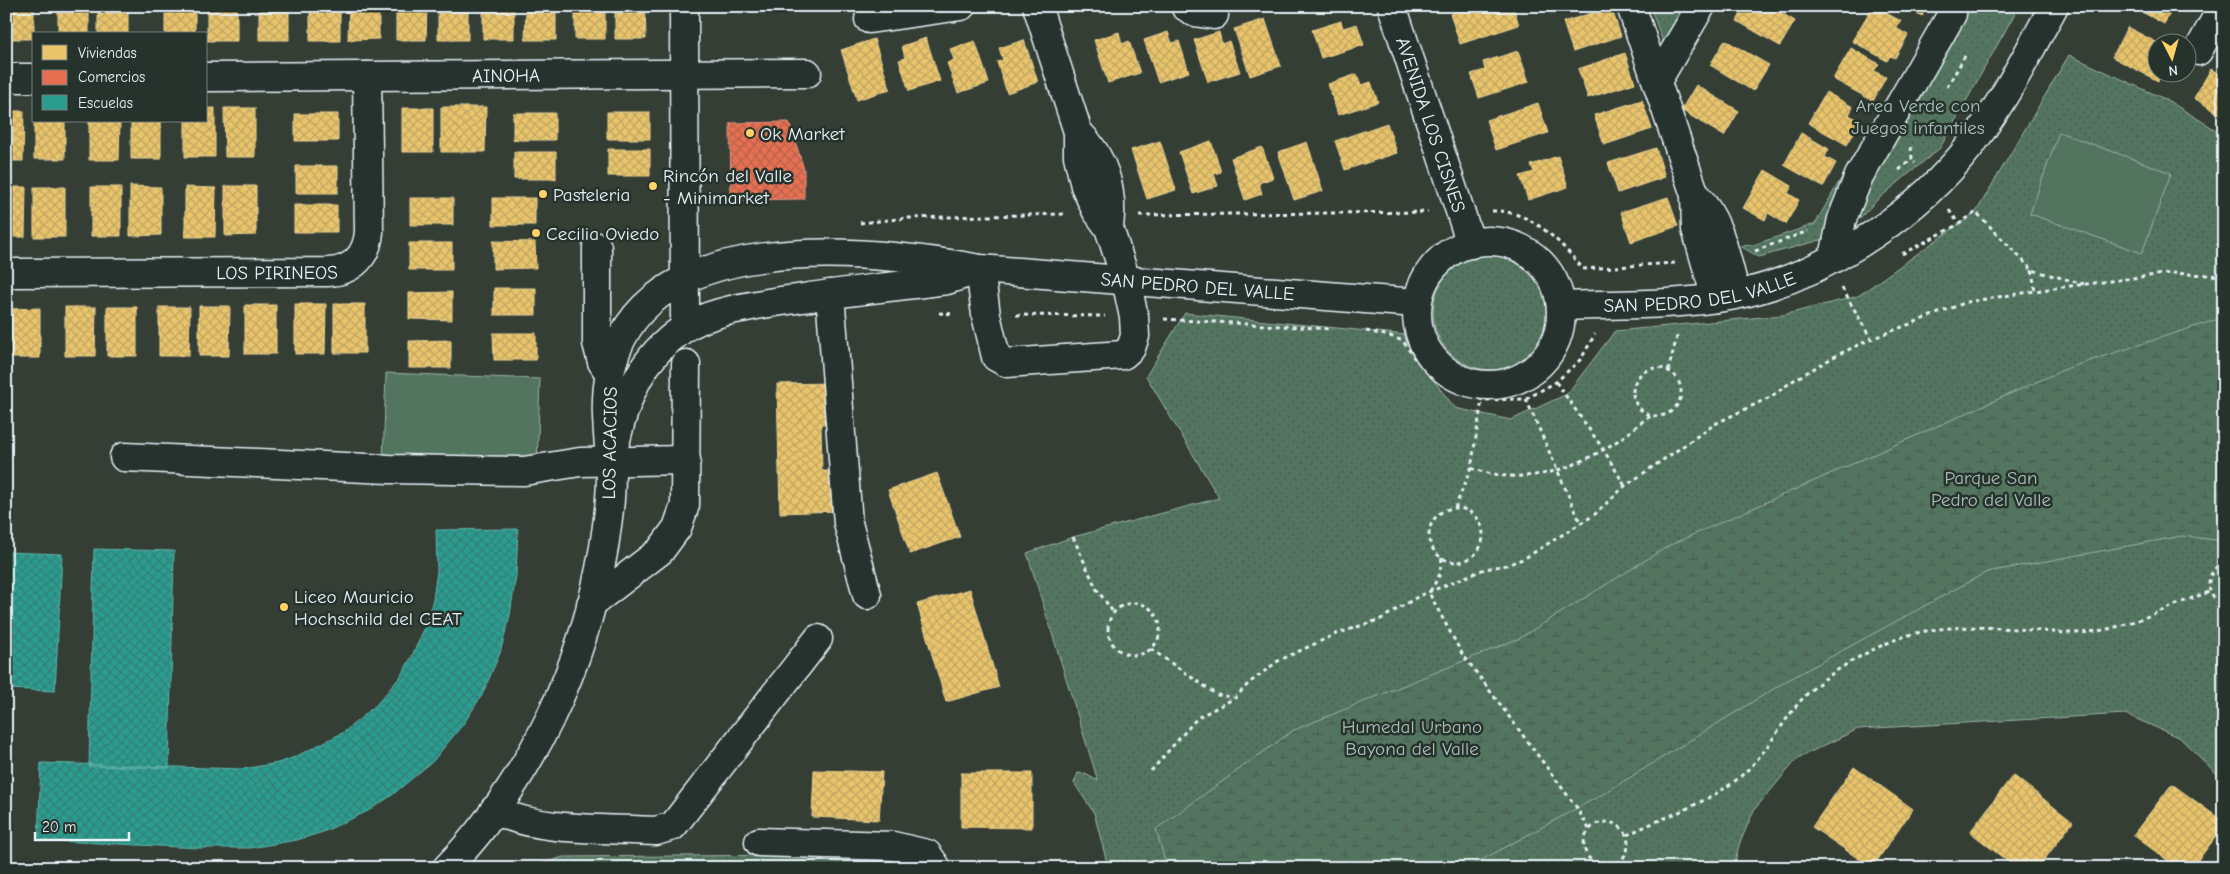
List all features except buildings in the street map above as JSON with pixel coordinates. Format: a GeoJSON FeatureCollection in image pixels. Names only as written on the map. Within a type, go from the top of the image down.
{"type":"FeatureCollection","features":[{"type":"Feature","properties":{"kind":"street"},"geometry":{"type":"LineString","coordinates":[[684,6],[685,327]]}},
{"type":"Feature","properties":{"kind":"street"},"geometry":{"type":"LineString","coordinates":[[869,19],[961,6]]}},
{"type":"Feature","properties":{"kind":"street"},"geometry":{"type":"LineString","coordinates":[[980,269],[986,315],[996,357],[1007,363],[1123,355],[1131,348],[1135,336],[1134,317],[1126,280],[1106,219],[1110,193],[1103,168],[1089,143],[1078,132],[1037,6]]}},
{"type":"Feature","properties":{"kind":"street"},"geometry":{"type":"LineString","coordinates":[[1185,6],[1194,12],[1214,15]]}},
{"type":"Feature","properties":{"kind":"street","name":"AVENIDA LOS CISNES"},"geometry":{"type":"LineString","coordinates":[[1392,6],[1470,244]]}},
{"type":"Feature","properties":{"kind":"street"},"geometry":{"type":"LineString","coordinates":[[1631,6],[1695,195],[1696,229],[1706,261],[1726,296]]}},
{"type":"Feature","properties":{"kind":"street"},"geometry":{"type":"LineString","coordinates":[[1657,81],[1701,6]]}},
{"type":"Feature","properties":{"kind":"street","name":"SAN PEDRO DEL VALLE"},"geometry":{"type":"LineString","coordinates":[[1561,306],[1674,302],[1726,296],[1768,286],[1796,276],[1834,257],[1904,213],[1961,157],[1989,117],[2054,6]]}},
{"type":"Feature","properties":{"kind":"street"},"geometry":{"type":"LineString","coordinates":[[2198,51],[2223,6]]}},
{"type":"Feature","properties":{"kind":"street"},"geometry":{"type":"LineString","coordinates":[[1834,257],[1842,219],[1859,176],[1952,14]]}},
{"type":"Feature","properties":{"kind":"street","name":"AINOHA"},"geometry":{"type":"LineString","coordinates":[[208,77],[807,73]]}},
{"type":"Feature","properties":{"kind":"street","name":"LOS PIRINEOS"},"geometry":{"type":"LineString","coordinates":[[6,273],[339,272],[350,268],[364,252],[369,232],[367,76]]}},
{"type":"Feature","properties":{"kind":"street"},"geometry":{"type":"LineString","coordinates":[[6,78],[32,78]]}},
{"type":"Feature","properties":{"kind":"street"},"geometry":{"type":"LineString","coordinates":[[1695,195],[1703,203],[1716,224],[1726,296]]}},
{"type":"Feature","properties":{"kind":"street"},"geometry":{"type":"LineString","coordinates":[[1488,241],[1506,243],[1522,249],[1537,260],[1549,273],[1557,289],[1561,306],[1560,325],[1555,343],[1546,359],[1532,372],[1515,380],[1497,385],[1482,386],[1460,380],[1444,370],[1431,357],[1421,340],[1417,322],[1417,303],[1421,287],[1435,266],[1455,250],[1470,244],[1488,241]]}},
{"type":"Feature","properties":{"kind":"street"},"geometry":{"type":"LineString","coordinates":[[596,247],[597,343],[602,362],[610,374]]}},
{"type":"Feature","properties":{"kind":"street"},"geometry":{"type":"LineString","coordinates":[[809,255],[822,295],[848,523],[867,594]]}},
{"type":"Feature","properties":{"kind":"street","name":"SAN PEDRO DEL VALLE"},"geometry":{"type":"LineString","coordinates":[[684,279],[708,269],[749,259],[809,255],[889,256],[980,269],[1417,303]]}},
{"type":"Feature","properties":{"kind":"street","name":"SAN PEDRO DEL VALLE"},"geometry":{"type":"LineString","coordinates":[[611,461],[621,420],[638,374],[661,347],[685,327],[730,311],[767,303],[947,280],[980,269]]}},
{"type":"Feature","properties":{"kind":"street","name":"LOS ACACIOS"},"geometry":{"type":"LineString","coordinates":[[447,868],[513,785],[550,720],[569,675],[592,604],[604,546],[611,461],[606,430],[610,374],[615,354],[633,320],[659,293],[684,279]]}},
{"type":"Feature","properties":{"kind":"street"},"geometry":{"type":"LineString","coordinates":[[592,604],[660,551],[670,540],[677,528],[685,505],[686,364]]}},
{"type":"Feature","properties":{"kind":"street"},"geometry":{"type":"LineString","coordinates":[[124,457],[389,469],[524,471],[580,462],[686,460]]}},
{"type":"Feature","properties":{"kind":"street"},"geometry":{"type":"LineString","coordinates":[[494,810],[512,819],[539,824],[656,831],[667,830],[673,826],[818,639]]}},
{"type":"Feature","properties":{"kind":"street"},"geometry":{"type":"LineString","coordinates":[[759,842],[893,846],[927,854],[937,868]]}},
{"type":"Feature","properties":{"kind":"path"},"geometry":{"type":"LineString","coordinates":[[856,224],[917,218],[1106,219],[1498,210],[1530,221],[1556,239],[1583,268],[1706,261]]}},
{"type":"Feature","properties":{"kind":"path"},"geometry":{"type":"LineString","coordinates":[[1959,224],[1976,212],[2032,270],[2084,284]]}},
{"type":"Feature","properties":{"kind":"path"},"geometry":{"type":"LineString","coordinates":[[2032,270],[2034,291]]}},
{"type":"Feature","properties":{"kind":"path"},"geometry":{"type":"LineString","coordinates":[[1151,771],[1198,718],[1234,698],[1249,683],[1278,661],[1336,634],[1381,619],[1419,596],[1484,570],[1507,565],[1526,558],[1594,515],[1625,486],[1715,424],[1772,396],[1794,380],[1837,355],[1967,302],[2034,291],[2172,273],[2224,276]]}},
{"type":"Feature","properties":{"kind":"path"},"geometry":{"type":"LineString","coordinates":[[1841,285],[1871,340]]}},
{"type":"Feature","properties":{"kind":"path"},"geometry":{"type":"LineString","coordinates":[[936,313],[1134,317]]}},
{"type":"Feature","properties":{"kind":"path"},"geometry":{"type":"LineString","coordinates":[[1668,371],[1681,325]]}},
{"type":"Feature","properties":{"kind":"path"},"geometry":{"type":"LineString","coordinates":[[1471,468],[1491,475],[1525,476],[1579,464],[1604,450],[1650,416],[1669,412],[1678,403],[1680,396],[1679,383],[1668,371],[1660,368],[1644,372],[1637,379],[1634,386],[1634,398],[1637,406],[1650,416]]}},
{"type":"Feature","properties":{"kind":"path"},"geometry":{"type":"LineString","coordinates":[[1556,382],[1604,450],[1625,486]]}},
{"type":"Feature","properties":{"kind":"path"},"geometry":{"type":"LineString","coordinates":[[1526,399],[1581,524]]}},
{"type":"Feature","properties":{"kind":"path"},"geometry":{"type":"LineString","coordinates":[[1455,508],[1471,468],[1482,400]]}},
{"type":"Feature","properties":{"kind":"path"},"geometry":{"type":"LineString","coordinates":[[1455,508],[1465,509],[1478,519],[1483,537],[1480,548],[1466,560],[1451,561],[1442,558],[1435,552],[1429,540],[1429,530],[1433,520],[1440,513],[1455,508]]}},
{"type":"Feature","properties":{"kind":"path"},"geometry":{"type":"LineString","coordinates":[[1074,537],[1096,588],[1113,612]]}},
{"type":"Feature","properties":{"kind":"path"},"geometry":{"type":"LineString","coordinates":[[1429,593],[1439,576],[1442,558]]}},
{"type":"Feature","properties":{"kind":"path"},"geometry":{"type":"LineString","coordinates":[[2224,561],[2216,567],[2211,575],[2210,592],[2213,600],[2224,609]]}},
{"type":"Feature","properties":{"kind":"path"},"geometry":{"type":"LineString","coordinates":[[1627,835],[1716,794],[1742,775],[1808,694],[1856,658],[1898,639],[1936,628],[2074,633],[2101,630],[2130,624],[2176,603],[2210,592]]}},
{"type":"Feature","properties":{"kind":"path"},"geometry":{"type":"LineString","coordinates":[[1429,593],[1461,652],[1577,808],[1589,829]]}},
{"type":"Feature","properties":{"kind":"path"},"geometry":{"type":"LineString","coordinates":[[1137,602],[1146,605],[1153,611],[1158,617],[1161,627],[1157,642],[1151,648],[1144,654],[1134,655],[1124,654],[1116,648],[1108,635],[1109,620],[1113,612],[1120,606],[1137,602]]}},
{"type":"Feature","properties":{"kind":"path"},"geometry":{"type":"LineString","coordinates":[[1151,648],[1217,695],[1234,698]]}},
{"type":"Feature","properties":{"kind":"path"},"geometry":{"type":"LineString","coordinates":[[1602,822],[1611,822],[1619,825],[1627,835],[1628,848],[1626,855],[1614,865],[1604,867],[1590,860],[1585,853],[1584,837],[1589,829],[1602,822]]}},
{"type":"Feature","properties":{"kind":"green space"},"geometry":{"type":"Polygon","coordinates":[[[1650,6],[1687,6],[1663,42],[1650,6]]]}},
{"type":"Feature","properties":{"kind":"green space","name":"Area Verde con Juegos infantiles"},"geometry":{"type":"Polygon","coordinates":[[[1940,6],[2019,6],[1940,148],[1877,200],[1846,233],[1759,257],[1740,246],[1753,245],[1815,224],[1940,6]]]}},
{"type":"Feature","properties":{"kind":"green space","name":"Parque San Pedro del Valle"},"geometry":{"type":"Polygon","coordinates":[[[2069,55],[2167,100],[2224,135],[2224,781],[2180,738],[2125,714],[1858,729],[1798,758],[1754,810],[1739,845],[1734,868],[1111,868],[1106,859],[1094,813],[1074,783],[1078,773],[1085,774],[1098,781],[1027,553],[1073,537],[1219,498],[1146,376],[1185,313],[1407,335],[1434,381],[1455,408],[1511,420],[1567,394],[1615,331],[1783,315],[1858,296],[1976,212],[2069,55]]]}},
{"type":"Feature","properties":{"kind":"green space"},"geometry":{"type":"Polygon","coordinates":[[[2059,132],[2171,173],[2142,253],[2030,214],[2059,132]]]}},
{"type":"Feature","properties":{"kind":"green space"},"geometry":{"type":"Polygon","coordinates":[[[1491,254],[1513,259],[1532,271],[1544,290],[1549,312],[1544,334],[1532,353],[1513,365],[1491,370],[1469,365],[1450,353],[1438,334],[1433,312],[1438,290],[1450,271],[1469,259],[1491,254]]]}},
{"type":"Feature","properties":{"kind":"green space","name":"Humedal Urbano Bayona del Valle"},"geometry":{"type":"Polygon","coordinates":[[[2224,317],[2224,541],[2182,536],[1987,572],[1788,680],[1603,794],[1467,868],[1167,868],[1156,829],[1294,730],[1520,638],[1670,545],[2068,368],[2224,317]]]}},
{"type":"Feature","properties":{"kind":"green space"},"geometry":{"type":"Polygon","coordinates":[[[386,373],[540,379],[537,466],[383,460],[386,373]]]}},
{"type":"Feature","properties":{"kind":"green space"},"geometry":{"type":"Polygon","coordinates":[[[910,854],[918,868],[529,868],[563,857],[910,854]]]}},
{"type":"Feature","properties":{"kind":"place","name":"Ok Market"},"geometry":{"type":"Point","coordinates":[750,133]}},
{"type":"Feature","properties":{"kind":"place","name":"Rincón del Valle - Minimarket"},"geometry":{"type":"Point","coordinates":[653,186]}},
{"type":"Feature","properties":{"kind":"place","name":"Pasteleria"},"geometry":{"type":"Point","coordinates":[543,194]}},
{"type":"Feature","properties":{"kind":"place","name":"Cecilia Oviedo"},"geometry":{"type":"Point","coordinates":[536,233]}},
{"type":"Feature","properties":{"kind":"place","name":"Liceo Mauricio Hochschild del CEAT"},"geometry":{"type":"Point","coordinates":[284,607]}}]}
